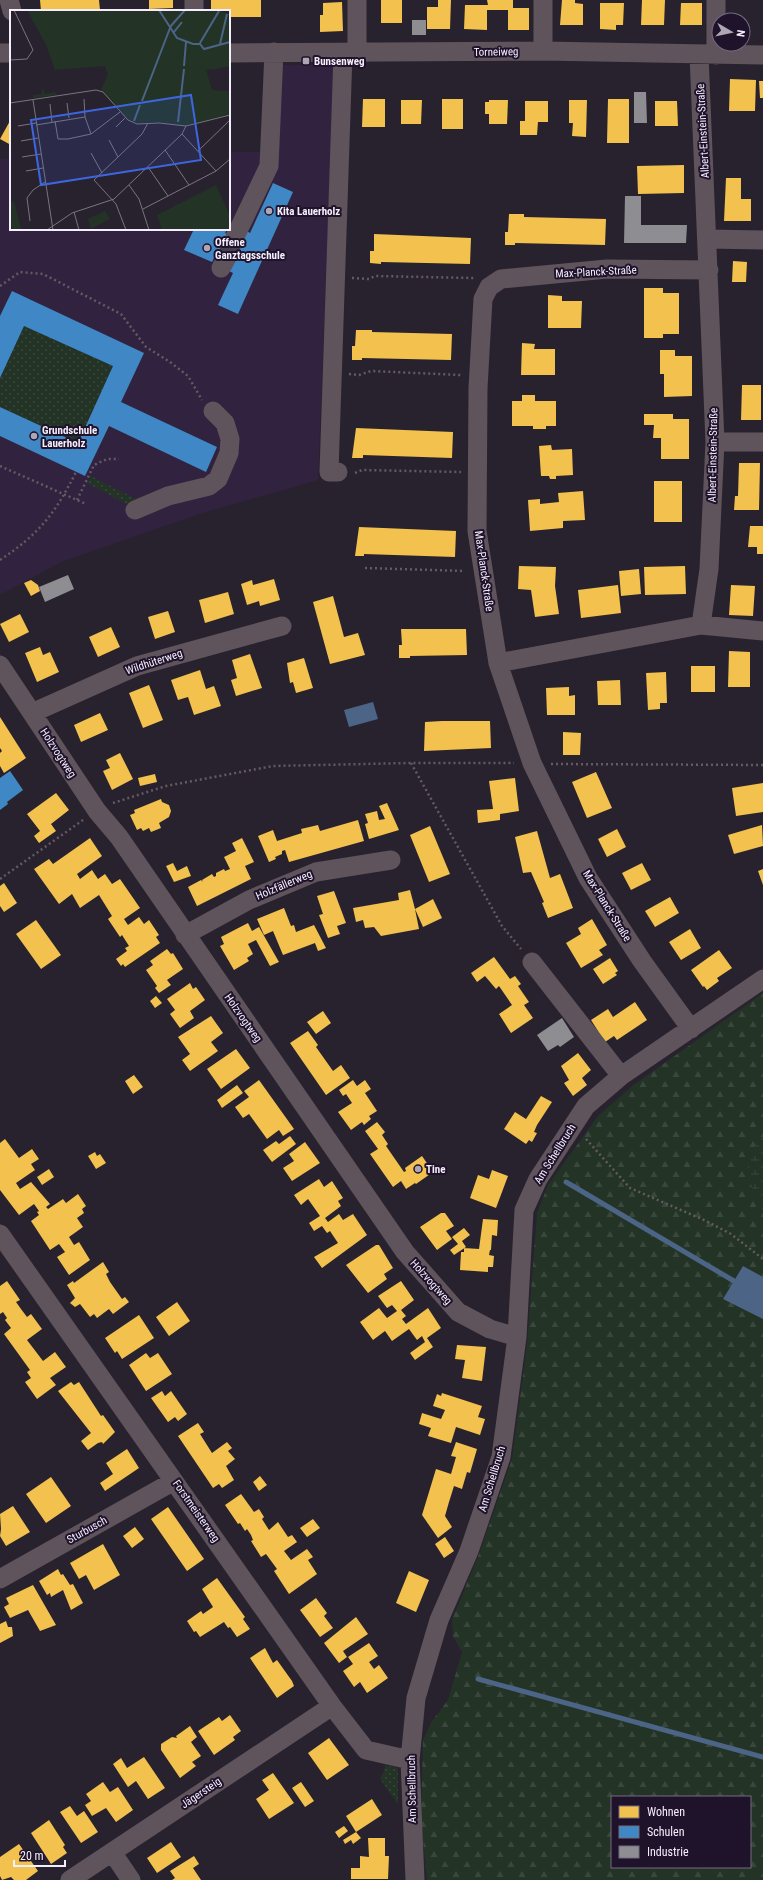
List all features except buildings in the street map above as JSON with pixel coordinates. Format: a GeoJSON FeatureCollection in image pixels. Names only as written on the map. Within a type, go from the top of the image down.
{"type":"FeatureCollection","features":[{"type":"Feature","properties":{"kind":"street"},"geometry":{"type":"LineString","coordinates":[[9,0],[12,10]]}},
{"type":"Feature","properties":{"kind":"street"},"geometry":{"type":"LineString","coordinates":[[338,472],[329,472],[336,278],[350,53],[357,0]]}},
{"type":"Feature","properties":{"kind":"street"},"geometry":{"type":"LineString","coordinates":[[543,0],[543,51]]}},
{"type":"Feature","properties":{"kind":"street","name":"Albert-Einstein-Straße"},"geometry":{"type":"LineString","coordinates":[[701,625],[709,569],[716,442],[707,239],[708,55],[716,0]]}},
{"type":"Feature","properties":{"kind":"street","name":"Torneiweg"},"geometry":{"type":"LineString","coordinates":[[230,53],[543,51],[763,55]]}},
{"type":"Feature","properties":{"kind":"street"},"geometry":{"type":"LineString","coordinates":[[236,237],[269,166],[274,52]]}},
{"type":"Feature","properties":{"kind":"street"},"geometry":{"type":"LineString","coordinates":[[707,239],[763,240]]}},
{"type":"Feature","properties":{"kind":"street","name":"Max-Planck-Straße"},"geometry":{"type":"LineString","coordinates":[[691,1029],[642,961],[588,878],[532,763],[498,663],[477,531],[478,376],[483,299],[490,287],[501,279],[607,269],[708,270]]}},
{"type":"Feature","properties":{"kind":"street"},"geometry":{"type":"LineString","coordinates":[[135,510],[168,496],[209,486],[218,479],[229,453],[230,439],[225,423],[213,411]]}},
{"type":"Feature","properties":{"kind":"street"},"geometry":{"type":"LineString","coordinates":[[716,442],[763,442]]}},
{"type":"Feature","properties":{"kind":"street"},"geometry":{"type":"LineString","coordinates":[[498,663],[701,625],[763,631]]}},
{"type":"Feature","properties":{"kind":"street","name":"Wildhüterweg"},"geometry":{"type":"LineString","coordinates":[[32,713],[137,666],[282,626]]}},
{"type":"Feature","properties":{"kind":"street","name":"Holzvogtweg"},"geometry":{"type":"LineString","coordinates":[[0,665],[97,811],[119,837],[185,935],[405,1252],[458,1312],[490,1329],[517,1337]]}},
{"type":"Feature","properties":{"kind":"street","name":"Holzfällerweg"},"geometry":{"type":"LineString","coordinates":[[185,935],[249,900],[316,872],[391,860]]}},
{"type":"Feature","properties":{"kind":"street"},"geometry":{"type":"LineString","coordinates":[[532,962],[621,1076]]}},
{"type":"Feature","properties":{"kind":"street","name":"Am Schellbruch"},"geometry":{"type":"LineString","coordinates":[[415,1880],[410,1760],[416,1698],[423,1669],[439,1620],[469,1551],[501,1457],[517,1337],[524,1210],[538,1179],[572,1125],[586,1106],[621,1076],[763,979]]}},
{"type":"Feature","properties":{"kind":"street","name":"Forstmeisterweg"},"geometry":{"type":"LineString","coordinates":[[0,1234],[7,1257],[174,1481],[332,1706],[366,1750],[410,1760]]}},
{"type":"Feature","properties":{"kind":"street","name":"Sturbusch"},"geometry":{"type":"LineString","coordinates":[[0,1579],[174,1481]]}},
{"type":"Feature","properties":{"kind":"street","name":"Jägersteig"},"geometry":{"type":"LineString","coordinates":[[70,1880],[332,1706]]}},
{"type":"Feature","properties":{"kind":"street"},"geometry":{"type":"LineString","coordinates":[[112,1852],[131,1880]]}},
{"type":"Feature","properties":{"kind":"path"},"geometry":{"type":"LineString","coordinates":[[0,286],[20,272],[43,274],[121,314],[146,347],[170,362],[188,376],[199,397],[213,411]]}},
{"type":"Feature","properties":{"kind":"path"},"geometry":{"type":"LineString","coordinates":[[336,278],[369,279],[375,276],[501,279]]}},
{"type":"Feature","properties":{"kind":"path"},"geometry":{"type":"LineString","coordinates":[[333,374],[359,375],[371,372],[478,376]]}},
{"type":"Feature","properties":{"kind":"path"},"geometry":{"type":"LineString","coordinates":[[77,500],[94,465],[107,459],[119,459]]}},
{"type":"Feature","properties":{"kind":"path"},"geometry":{"type":"LineString","coordinates":[[0,466],[86,504]]}},
{"type":"Feature","properties":{"kind":"path"},"geometry":{"type":"LineString","coordinates":[[338,472],[357,473],[362,470],[478,472]]}},
{"type":"Feature","properties":{"kind":"path"},"geometry":{"type":"LineString","coordinates":[[0,560],[21,547],[44,525],[65,494],[76,472]]}},
{"type":"Feature","properties":{"kind":"path"},"geometry":{"type":"LineString","coordinates":[[365,568],[484,571]]}},
{"type":"Feature","properties":{"kind":"path"},"geometry":{"type":"LineString","coordinates":[[410,763],[502,926],[532,962]]}},
{"type":"Feature","properties":{"kind":"path"},"geometry":{"type":"LineString","coordinates":[[0,879],[97,811],[110,804],[166,786],[273,766],[410,763],[763,765]]}},
{"type":"Feature","properties":{"kind":"path"},"geometry":{"type":"LineString","coordinates":[[572,1125],[630,1188],[704,1220],[731,1234],[763,1259]]}},
{"type":"Feature","properties":{"kind":"shaded area"},"geometry":{"type":"Polygon","coordinates":[[[275,65],[327,65],[334,68],[318,480],[202,513],[61,562],[0,595],[0,159],[10,158],[10,230],[230,230],[230,152],[262,152],[275,65]]]}},
{"type":"Feature","properties":{"kind":"green space"},"geometry":{"type":"Polygon","coordinates":[[[24,326],[113,366],[78,443],[0,407],[0,378],[24,326]]]}},
{"type":"Feature","properties":{"kind":"green space"},"geometry":{"type":"Polygon","coordinates":[[[91,476],[140,501],[130,506],[87,483],[91,476]]]}},
{"type":"Feature","properties":{"kind":"green space"},"geometry":{"type":"Polygon","coordinates":[[[763,993],[763,1880],[427,1880],[421,1820],[423,1740],[432,1721],[448,1700],[462,1652],[453,1636],[452,1620],[479,1554],[512,1459],[527,1345],[537,1213],[548,1185],[598,1116],[631,1087],[763,993]]]}},
{"type":"Feature","properties":{"kind":"green space"},"geometry":{"type":"Polygon","coordinates":[[[763,1137],[763,1210],[750,1182],[748,1163],[750,1153],[763,1137]]]}},
{"type":"Feature","properties":{"kind":"green space"},"geometry":{"type":"Polygon","coordinates":[[[385,1765],[398,1768],[398,1804],[380,1779],[384,1772],[385,1765]]]}},
{"type":"Feature","properties":{"kind":"water"},"geometry":{"type":"Polygon","coordinates":[[[373,702],[378,719],[349,727],[344,710],[373,702]]]}},
{"type":"Feature","properties":{"kind":"water"},"geometry":{"type":"Polygon","coordinates":[[[743,1266],[763,1277],[763,1319],[723,1299],[743,1266]]]}},
{"type":"Feature","properties":{"kind":"waterway"},"geometry":{"type":"LineString","coordinates":[[566,1182],[734,1281]]}},
{"type":"Feature","properties":{"kind":"waterway"},"geometry":{"type":"LineString","coordinates":[[478,1679],[763,1757]]}},
{"type":"Feature","properties":{"kind":"tunnel"},"geometry":{"type":"LineString","coordinates":[[225,261],[235,237]]}},
{"type":"Feature","properties":{"kind":"place","name":"Bunsenweg"},"geometry":{"type":"Point","coordinates":[306,61]}},
{"type":"Feature","properties":{"kind":"place","name":"Kita Lauerholz"},"geometry":{"type":"Point","coordinates":[269,211]}},
{"type":"Feature","properties":{"kind":"place","name":"Offene Ganztagsschule"},"geometry":{"type":"Point","coordinates":[207,248]}},
{"type":"Feature","properties":{"kind":"place","name":"Grundschule Lauerholz"},"geometry":{"type":"Point","coordinates":[34,436]}},
{"type":"Feature","properties":{"kind":"place","name":"Tine"},"geometry":{"type":"Point","coordinates":[418,1169]}}]}
